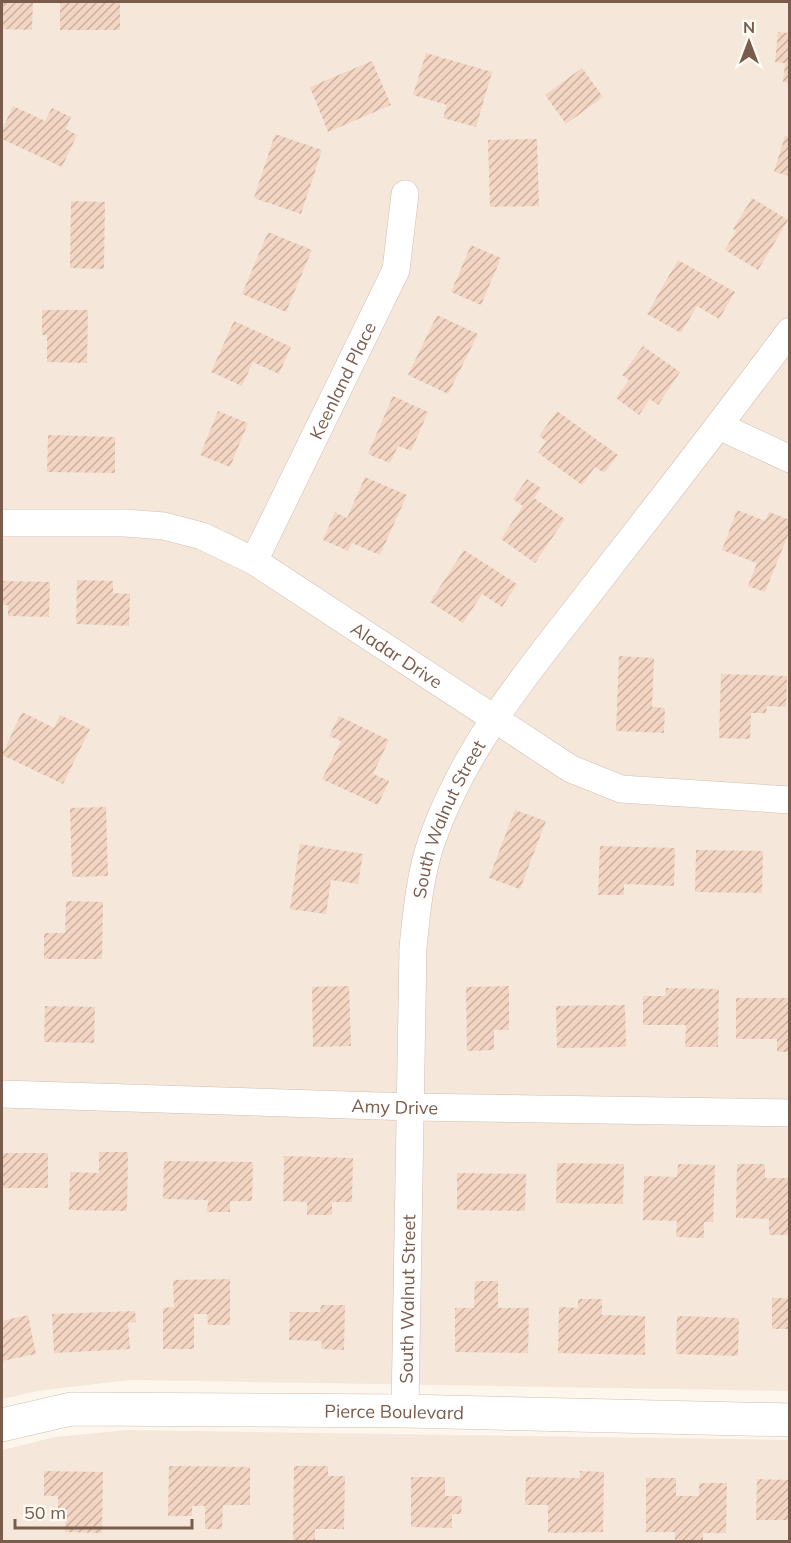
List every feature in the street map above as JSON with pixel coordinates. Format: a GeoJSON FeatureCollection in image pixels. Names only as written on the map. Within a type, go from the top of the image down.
{"type":"FeatureCollection","features":[{"type":"Feature","properties":{"kind":"street","name":"Keenland Place"},"geometry":{"type":"LineString","coordinates":[[254,561],[396,270],[405,194]]}},
{"type":"Feature","properties":{"kind":"street","name":"South Walnut Street"},"geometry":{"type":"LineString","coordinates":[[405,1412],[413,947],[419,891],[432,840],[458,777],[493,718],[719,426],[789,331]]}},
{"type":"Feature","properties":{"kind":"street"},"geometry":{"type":"LineString","coordinates":[[719,426],[789,459]]}},
{"type":"Feature","properties":{"kind":"street","name":"Aladar Drive"},"geometry":{"type":"LineString","coordinates":[[2,523],[125,523],[164,526],[202,536],[254,561],[572,769],[621,789],[789,800]]}},
{"type":"Feature","properties":{"kind":"street","name":"Amy Drive"},"geometry":{"type":"LineString","coordinates":[[2,1094],[411,1107],[789,1113]]}},
{"type":"Feature","properties":{"kind":"street","name":"Pierce Boulevard"},"geometry":{"type":"LineString","coordinates":[[2,1425],[71,1409],[405,1412],[789,1420]]}},
{"type":"Feature","properties":{"kind":"shaded area"},"geometry":{"type":"Polygon","coordinates":[[[2,2],[789,2],[789,1391],[130,1380],[37,1391],[2,1399],[2,2]]]}},
{"type":"Feature","properties":{"kind":"shaded area"},"geometry":{"type":"Polygon","coordinates":[[[128,1430],[789,1440],[789,1541],[2,1542],[2,1450],[55,1437],[128,1430]]]}},
{"type":"Feature","properties":{"kind":"building"},"geometry":{"type":"Polygon","coordinates":[[[2,2],[33,2],[32,30],[2,29],[2,2]]]}},
{"type":"Feature","properties":{"kind":"building"},"geometry":{"type":"Polygon","coordinates":[[[60,2],[120,2],[120,30],[60,30],[60,2]]]}},
{"type":"Feature","properties":{"kind":"building"},"geometry":{"type":"Polygon","coordinates":[[[778,32],[790,33],[790,83],[783,82],[785,63],[775,62],[778,32]]]}},
{"type":"Feature","properties":{"kind":"building"},"geometry":{"type":"Polygon","coordinates":[[[426,53],[492,72],[476,127],[443,118],[447,105],[413,95],[426,53]]]}},
{"type":"Feature","properties":{"kind":"building"},"geometry":{"type":"Polygon","coordinates":[[[372,61],[391,105],[328,132],[310,87],[372,61]]]}},
{"type":"Feature","properties":{"kind":"building"},"geometry":{"type":"Polygon","coordinates":[[[582,68],[603,97],[566,124],[545,95],[582,68]]]}},
{"type":"Feature","properties":{"kind":"building"},"geometry":{"type":"Polygon","coordinates":[[[13,106],[45,121],[52,108],[71,117],[66,129],[77,135],[62,167],[2,139],[2,130],[13,106]]]}},
{"type":"Feature","properties":{"kind":"building"},"geometry":{"type":"Polygon","coordinates":[[[275,134],[322,150],[301,214],[254,198],[275,134]]]}},
{"type":"Feature","properties":{"kind":"building"},"geometry":{"type":"Polygon","coordinates":[[[785,136],[790,137],[790,176],[774,172],[785,136]]]}},
{"type":"Feature","properties":{"kind":"building"},"geometry":{"type":"Polygon","coordinates":[[[537,139],[539,206],[490,207],[488,140],[537,139]]]}},
{"type":"Feature","properties":{"kind":"building"},"geometry":{"type":"Polygon","coordinates":[[[752,198],[788,220],[758,270],[725,250],[736,231],[733,229],[752,198]]]}},
{"type":"Feature","properties":{"kind":"building"},"geometry":{"type":"Polygon","coordinates":[[[71,201],[105,202],[104,269],[70,268],[71,201]]]}},
{"type":"Feature","properties":{"kind":"building"},"geometry":{"type":"Polygon","coordinates":[[[268,232],[312,250],[286,312],[242,294],[268,232]]]}},
{"type":"Feature","properties":{"kind":"building"},"geometry":{"type":"Polygon","coordinates":[[[471,245],[501,258],[481,305],[451,292],[471,245]]]}},
{"type":"Feature","properties":{"kind":"building"},"geometry":{"type":"Polygon","coordinates":[[[678,260],[735,292],[719,319],[697,306],[681,333],[647,314],[678,260]]]}},
{"type":"Feature","properties":{"kind":"building"},"geometry":{"type":"Polygon","coordinates":[[[42,310],[88,310],[87,363],[47,362],[47,335],[42,335],[42,310]]]}},
{"type":"Feature","properties":{"kind":"building"},"geometry":{"type":"Polygon","coordinates":[[[437,315],[478,334],[448,394],[408,375],[437,315]]]}},
{"type":"Feature","properties":{"kind":"building"},"geometry":{"type":"Polygon","coordinates":[[[234,321],[291,347],[279,374],[253,362],[242,386],[211,372],[234,321]]]}},
{"type":"Feature","properties":{"kind":"building"},"geometry":{"type":"Polygon","coordinates":[[[643,346],[680,372],[658,405],[650,399],[639,415],[616,398],[629,380],[622,375],[643,346]]]}},
{"type":"Feature","properties":{"kind":"building"},"geometry":{"type":"Polygon","coordinates":[[[393,396],[428,412],[411,451],[398,446],[390,463],[368,454],[393,396]]]}},
{"type":"Feature","properties":{"kind":"building"},"geometry":{"type":"Polygon","coordinates":[[[218,411],[248,423],[230,467],[200,455],[218,411]]]}},
{"type":"Feature","properties":{"kind":"building"},"geometry":{"type":"Polygon","coordinates":[[[557,411],[618,455],[604,473],[595,467],[582,485],[538,453],[546,441],[539,436],[557,411]]]}},
{"type":"Feature","properties":{"kind":"building"},"geometry":{"type":"Polygon","coordinates":[[[48,435],[115,437],[115,473],[47,472],[48,435]]]}},
{"type":"Feature","properties":{"kind":"building"},"geometry":{"type":"Polygon","coordinates":[[[365,477],[407,495],[380,555],[352,543],[348,551],[323,540],[335,512],[347,518],[365,477]]]}},
{"type":"Feature","properties":{"kind":"building"},"geometry":{"type":"Polygon","coordinates":[[[527,479],[541,488],[534,498],[565,519],[535,563],[501,539],[523,506],[513,499],[527,479]]]}},
{"type":"Feature","properties":{"kind":"building"},"geometry":{"type":"Polygon","coordinates":[[[737,510],[765,521],[769,512],[790,520],[790,530],[765,592],[748,586],[757,563],[722,550],[737,510]]]}},
{"type":"Feature","properties":{"kind":"building"},"geometry":{"type":"Polygon","coordinates":[[[464,550],[517,584],[502,607],[482,594],[463,623],[430,602],[464,550]]]}},
{"type":"Feature","properties":{"kind":"building"},"geometry":{"type":"Polygon","coordinates":[[[77,580],[113,581],[113,593],[130,594],[129,626],[76,624],[77,580]]]}},
{"type":"Feature","properties":{"kind":"building"},"geometry":{"type":"Polygon","coordinates":[[[2,581],[50,582],[49,617],[8,616],[8,605],[2,605],[2,581]]]}},
{"type":"Feature","properties":{"kind":"building"},"geometry":{"type":"Polygon","coordinates":[[[619,656],[654,658],[652,707],[665,708],[664,733],[616,731],[619,656]]]}},
{"type":"Feature","properties":{"kind":"building"},"geometry":{"type":"Polygon","coordinates":[[[721,674],[787,676],[786,707],[767,706],[766,713],[751,713],[750,739],[719,738],[721,674]]]}},
{"type":"Feature","properties":{"kind":"building"},"geometry":{"type":"Polygon","coordinates":[[[22,712],[54,728],[60,715],[90,729],[63,784],[2,755],[22,712]]]}},
{"type":"Feature","properties":{"kind":"building"},"geometry":{"type":"Polygon","coordinates":[[[339,716],[389,740],[373,774],[389,781],[378,805],[322,779],[341,741],[329,736],[339,716]]]}},
{"type":"Feature","properties":{"kind":"building"},"geometry":{"type":"Polygon","coordinates":[[[106,807],[108,876],[72,877],[70,808],[106,807]]]}},
{"type":"Feature","properties":{"kind":"building"},"geometry":{"type":"Polygon","coordinates":[[[515,810],[546,821],[520,889],[489,878],[515,810]]]}},
{"type":"Feature","properties":{"kind":"building"},"geometry":{"type":"Polygon","coordinates":[[[300,844],[363,854],[358,884],[331,880],[326,914],[290,909],[300,844]]]}},
{"type":"Feature","properties":{"kind":"building"},"geometry":{"type":"Polygon","coordinates":[[[600,846],[675,848],[674,886],[624,884],[624,895],[598,895],[600,846]]]}},
{"type":"Feature","properties":{"kind":"building"},"geometry":{"type":"Polygon","coordinates":[[[696,850],[763,851],[762,893],[695,892],[696,850]]]}},
{"type":"Feature","properties":{"kind":"building"},"geometry":{"type":"Polygon","coordinates":[[[66,901],[103,902],[102,959],[44,959],[44,933],[65,933],[66,901]]]}},
{"type":"Feature","properties":{"kind":"building"},"geometry":{"type":"Polygon","coordinates":[[[349,986],[351,1046],[313,1047],[312,987],[349,986]]]}},
{"type":"Feature","properties":{"kind":"building"},"geometry":{"type":"Polygon","coordinates":[[[509,986],[509,1030],[494,1030],[494,1050],[467,1051],[466,987],[509,986]]]}},
{"type":"Feature","properties":{"kind":"building"},"geometry":{"type":"Polygon","coordinates":[[[666,988],[719,989],[718,1047],[685,1047],[686,1025],[643,1025],[643,996],[665,996],[666,988]]]}},
{"type":"Feature","properties":{"kind":"building"},"geometry":{"type":"Polygon","coordinates":[[[736,998],[790,998],[790,1052],[777,1052],[777,1039],[736,1039],[736,998]]]}},
{"type":"Feature","properties":{"kind":"building"},"geometry":{"type":"Polygon","coordinates":[[[625,1005],[626,1047],[557,1048],[556,1006],[625,1005]]]}},
{"type":"Feature","properties":{"kind":"building"},"geometry":{"type":"Polygon","coordinates":[[[45,1006],[95,1007],[94,1043],[44,1042],[45,1006]]]}},
{"type":"Feature","properties":{"kind":"building"},"geometry":{"type":"Polygon","coordinates":[[[99,1152],[128,1152],[127,1211],[69,1210],[70,1172],[99,1173],[99,1152]]]}},
{"type":"Feature","properties":{"kind":"building"},"geometry":{"type":"Polygon","coordinates":[[[2,1153],[48,1153],[48,1188],[2,1188],[2,1153]]]}},
{"type":"Feature","properties":{"kind":"building"},"geometry":{"type":"Polygon","coordinates":[[[284,1156],[353,1158],[352,1202],[332,1202],[332,1215],[307,1215],[307,1202],[283,1201],[284,1156]]]}},
{"type":"Feature","properties":{"kind":"building"},"geometry":{"type":"Polygon","coordinates":[[[164,1161],[253,1162],[252,1201],[230,1201],[230,1212],[207,1212],[208,1200],[163,1199],[164,1161]]]}},
{"type":"Feature","properties":{"kind":"building"},"geometry":{"type":"Polygon","coordinates":[[[557,1163],[624,1164],[623,1204],[556,1203],[557,1163]]]}},
{"type":"Feature","properties":{"kind":"building"},"geometry":{"type":"Polygon","coordinates":[[[678,1164],[715,1165],[713,1222],[704,1222],[704,1238],[676,1237],[677,1221],[643,1220],[644,1176],[677,1177],[678,1164]]]}},
{"type":"Feature","properties":{"kind":"building"},"geometry":{"type":"Polygon","coordinates":[[[737,1164],[765,1164],[765,1178],[790,1178],[790,1235],[769,1235],[769,1219],[736,1218],[737,1164]]]}},
{"type":"Feature","properties":{"kind":"building"},"geometry":{"type":"Polygon","coordinates":[[[457,1173],[526,1174],[525,1211],[457,1210],[457,1173]]]}},
{"type":"Feature","properties":{"kind":"building"},"geometry":{"type":"Polygon","coordinates":[[[230,1279],[230,1325],[208,1325],[207,1314],[194,1314],[194,1349],[163,1349],[163,1308],[174,1307],[173,1280],[230,1279]]]}},
{"type":"Feature","properties":{"kind":"building"},"geometry":{"type":"Polygon","coordinates":[[[475,1281],[498,1281],[498,1308],[529,1308],[528,1353],[455,1352],[455,1308],[474,1308],[475,1281]]]}},
{"type":"Feature","properties":{"kind":"building"},"geometry":{"type":"Polygon","coordinates":[[[772,1298],[790,1298],[790,1329],[772,1329],[772,1298]]]}},
{"type":"Feature","properties":{"kind":"building"},"geometry":{"type":"Polygon","coordinates":[[[578,1299],[602,1299],[602,1315],[645,1316],[645,1355],[558,1353],[559,1307],[578,1308],[578,1299]]]}},
{"type":"Feature","properties":{"kind":"building"},"geometry":{"type":"Polygon","coordinates":[[[321,1305],[345,1305],[344,1350],[321,1349],[322,1341],[289,1340],[290,1312],[320,1312],[321,1305]]]}},
{"type":"Feature","properties":{"kind":"building"},"geometry":{"type":"Polygon","coordinates":[[[135,1311],[136,1322],[128,1323],[130,1349],[54,1353],[52,1314],[135,1311]]]}},
{"type":"Feature","properties":{"kind":"building"},"geometry":{"type":"Polygon","coordinates":[[[28,1315],[36,1354],[2,1361],[2,1321],[28,1315]]]}},
{"type":"Feature","properties":{"kind":"building"},"geometry":{"type":"Polygon","coordinates":[[[677,1316],[739,1318],[738,1356],[676,1354],[677,1316]]]}},
{"type":"Feature","properties":{"kind":"building"},"geometry":{"type":"Polygon","coordinates":[[[169,1466],[250,1467],[250,1505],[223,1505],[222,1529],[205,1529],[205,1506],[192,1506],[192,1516],[168,1516],[169,1466]]]}},
{"type":"Feature","properties":{"kind":"building"},"geometry":{"type":"Polygon","coordinates":[[[294,1466],[328,1466],[328,1476],[345,1476],[344,1529],[315,1529],[315,1542],[293,1542],[294,1466]]]}},
{"type":"Feature","properties":{"kind":"building"},"geometry":{"type":"Polygon","coordinates":[[[44,1471],[103,1472],[102,1533],[65,1532],[65,1518],[58,1518],[58,1496],[44,1496],[44,1471]]]}},
{"type":"Feature","properties":{"kind":"building"},"geometry":{"type":"Polygon","coordinates":[[[580,1471],[604,1472],[603,1532],[548,1533],[548,1505],[525,1505],[526,1477],[580,1478],[580,1471]]]}},
{"type":"Feature","properties":{"kind":"building"},"geometry":{"type":"Polygon","coordinates":[[[411,1477],[445,1477],[445,1496],[462,1496],[461,1514],[452,1514],[452,1528],[411,1527],[411,1477]]]}},
{"type":"Feature","properties":{"kind":"building"},"geometry":{"type":"Polygon","coordinates":[[[646,1478],[676,1478],[676,1496],[699,1496],[699,1483],[727,1483],[726,1533],[703,1533],[703,1542],[675,1542],[675,1532],[646,1532],[646,1478]]]}},
{"type":"Feature","properties":{"kind":"building"},"geometry":{"type":"Polygon","coordinates":[[[757,1479],[790,1480],[790,1520],[756,1520],[757,1479]]]}}]}
